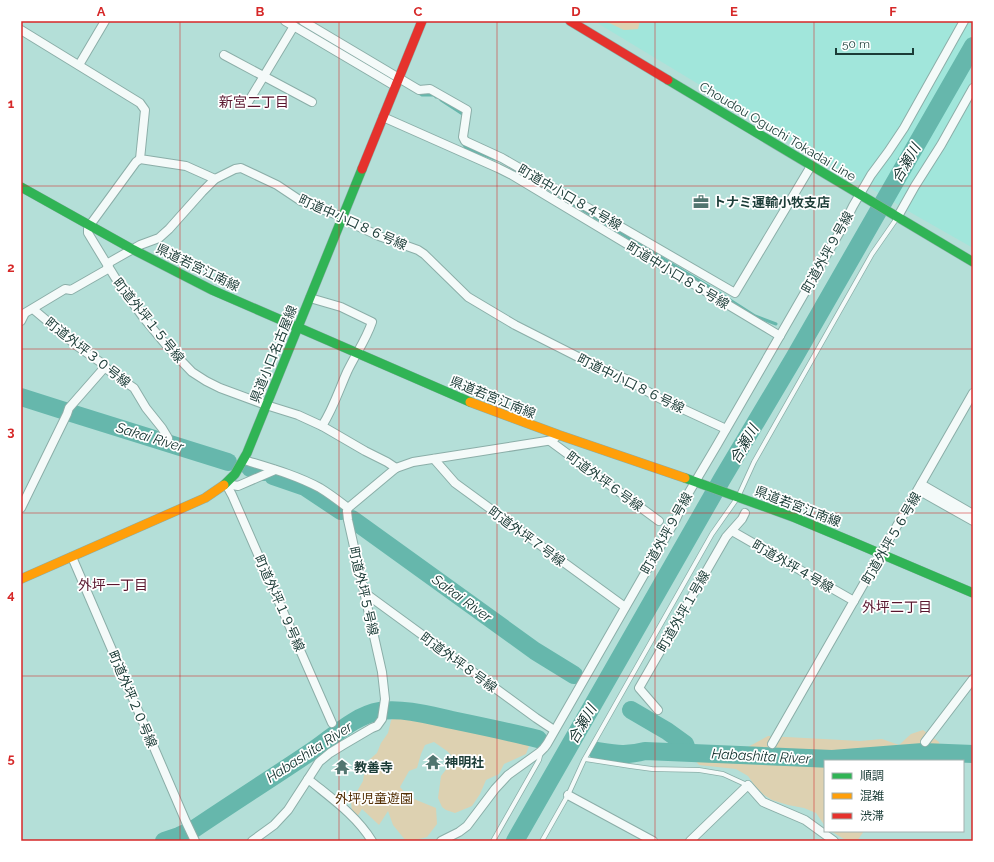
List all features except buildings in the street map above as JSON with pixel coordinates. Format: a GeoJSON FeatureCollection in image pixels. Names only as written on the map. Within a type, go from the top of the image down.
{"type":"FeatureCollection","features":[{"type":"Feature","properties":{"kind":"main road","name":"県道小口名古屋線"},"geometry":{"type":"LineString","coordinates":[[21,579],[213,494],[226,484],[242,464],[422,21]]}},
{"type":"Feature","properties":{"kind":"main road","name":"Choudou Oguchi Tokadai Line"},"geometry":{"type":"LineString","coordinates":[[570,21],[973,262]]}},
{"type":"Feature","properties":{"kind":"main road","name":"県道若宮江南線"},"geometry":{"type":"LineString","coordinates":[[21,187],[132,249],[212,290],[494,413],[553,438],[697,482],[803,521],[973,593]]}},
{"type":"Feature","properties":{"kind":"street"},"geometry":{"type":"LineString","coordinates":[[79,65],[105,21]]}},
{"type":"Feature","properties":{"kind":"street"},"geometry":{"type":"LineString","coordinates":[[285,21],[397,82]]}},
{"type":"Feature","properties":{"kind":"street","name":"町道中小口８４号線"},"geometry":{"type":"LineString","coordinates":[[303,21],[397,82],[419,90],[430,89],[467,110],[463,137],[465,141],[502,158],[735,293],[811,166]]}},
{"type":"Feature","properties":{"kind":"street","name":"町道外坪９号線"},"geometry":{"type":"LineString","coordinates":[[441,841],[464,830],[495,789],[508,775],[541,751],[547,744],[676,519],[684,499],[697,482],[726,429],[861,196],[871,175],[904,128],[964,21]]}},
{"type":"Feature","properties":{"kind":"street"},"geometry":{"type":"LineString","coordinates":[[247,104],[294,26]]}},
{"type":"Feature","properties":{"kind":"street"},"geometry":{"type":"LineString","coordinates":[[21,30],[140,103],[145,110],[140,159],[136,162],[90,225]]}},
{"type":"Feature","properties":{"kind":"street"},"geometry":{"type":"LineString","coordinates":[[224,55],[312,102]]}},
{"type":"Feature","properties":{"kind":"street"},"geometry":{"type":"LineString","coordinates":[[895,216],[941,145],[973,88]]}},
{"type":"Feature","properties":{"kind":"street","name":"町道中小口８５号線"},"geometry":{"type":"LineString","coordinates":[[383,117],[507,173],[780,336]]}},
{"type":"Feature","properties":{"kind":"street"},"geometry":{"type":"LineString","coordinates":[[140,159],[186,166],[215,179]]}},
{"type":"Feature","properties":{"kind":"street","name":"町道中小口８６号線"},"geometry":{"type":"LineString","coordinates":[[21,321],[25,313],[65,290],[71,290],[106,270],[110,262],[132,249],[159,238],[215,179],[235,169],[241,168],[277,185],[301,201],[335,214],[379,236],[418,250],[468,297],[515,325],[588,362],[628,380],[659,398],[726,429]]}},
{"type":"Feature","properties":{"kind":"street","name":"町道外坪１５号線"},"geometry":{"type":"LineString","coordinates":[[90,225],[88,229],[89,236],[121,287],[167,346],[192,372],[220,388],[298,415],[322,426],[396,468]]}},
{"type":"Feature","properties":{"kind":"street"},"geometry":{"type":"LineString","coordinates":[[310,298],[341,307],[372,322],[368,334],[347,372],[322,426]]}},
{"type":"Feature","properties":{"kind":"street","name":"町道外坪３０号線"},"geometry":{"type":"LineString","coordinates":[[33,309],[77,346],[134,388],[146,408],[168,438]]}},
{"type":"Feature","properties":{"kind":"street"},"geometry":{"type":"LineString","coordinates":[[21,508],[68,411],[105,367]]}},
{"type":"Feature","properties":{"kind":"street","name":"町道外坪５６号線"},"geometry":{"type":"LineString","coordinates":[[772,744],[973,394]]}},
{"type":"Feature","properties":{"kind":"street"},"geometry":{"type":"LineString","coordinates":[[242,464],[294,476],[321,489],[348,513],[396,468],[413,462],[553,438]]}},
{"type":"Feature","properties":{"kind":"street","name":"町道外坪６号線"},"geometry":{"type":"LineString","coordinates":[[553,438],[659,521]]}},
{"type":"Feature","properties":{"kind":"street","name":"町道外坪７号線"},"geometry":{"type":"LineString","coordinates":[[434,459],[455,483],[625,607]]}},
{"type":"Feature","properties":{"kind":"street"},"geometry":{"type":"LineString","coordinates":[[226,484],[238,486],[273,471]]}},
{"type":"Feature","properties":{"kind":"street","name":"町道外坪１９号線"},"geometry":{"type":"LineString","coordinates":[[226,484],[332,722]]}},
{"type":"Feature","properties":{"kind":"street"},"geometry":{"type":"LineString","coordinates":[[920,487],[973,514]]}},
{"type":"Feature","properties":{"kind":"street"},"geometry":{"type":"LineString","coordinates":[[920,487],[973,521]]}},
{"type":"Feature","properties":{"kind":"street","name":"町道外坪５号線"},"geometry":{"type":"LineString","coordinates":[[252,841],[274,825],[288,810],[319,762],[330,753],[377,726],[382,719],[385,699],[382,672],[348,513]]}},
{"type":"Feature","properties":{"kind":"street","name":"町道外坪１号線"},"geometry":{"type":"LineString","coordinates":[[658,710],[639,688],[726,537],[742,519],[745,513]]}},
{"type":"Feature","properties":{"kind":"street","name":"町道外坪４号線"},"geometry":{"type":"LineString","coordinates":[[732,531],[854,601]]}},
{"type":"Feature","properties":{"kind":"street","name":"町道外坪２０号線"},"geometry":{"type":"LineString","coordinates":[[72,556],[186,822],[195,839]]}},
{"type":"Feature","properties":{"kind":"street","name":"町道外坪８号線"},"geometry":{"type":"LineString","coordinates":[[365,593],[554,730]]}},
{"type":"Feature","properties":{"kind":"street"},"geometry":{"type":"LineString","coordinates":[[925,742],[973,679]]}},
{"type":"Feature","properties":{"kind":"street"},"geometry":{"type":"LineString","coordinates":[[308,779],[356,819],[372,841]]}},
{"type":"Feature","properties":{"kind":"street"},"geometry":{"type":"LineString","coordinates":[[690,841],[748,785],[763,802],[805,820],[834,841]]}},
{"type":"Feature","properties":{"kind":"street"},"geometry":{"type":"LineString","coordinates":[[568,795],[653,841]]}},
{"type":"Feature","properties":{"kind":"lane"},"geometry":{"type":"LineString","coordinates":[[542,841],[622,692],[712,534],[736,496],[872,254],[895,216]]}},
{"type":"Feature","properties":{"kind":"lane"},"geometry":{"type":"LineString","coordinates":[[492,841],[539,760],[541,751]]}},
{"type":"Feature","properties":{"kind":"lane"},"geometry":{"type":"LineString","coordinates":[[585,759],[652,769],[699,770],[723,774],[748,785]]}},
{"type":"Feature","properties":{"kind":"shaded area"},"geometry":{"type":"Polygon","coordinates":[[[594,21],[973,21],[973,248],[915,215],[594,21]]]}},
{"type":"Feature","properties":{"kind":"green space"},"geometry":{"type":"Polygon","coordinates":[[[605,21],[640,21],[638,29],[624,30],[605,21]]]}},
{"type":"Feature","properties":{"kind":"green space","name":"外坪児童遊園"},"geometry":{"type":"Polygon","coordinates":[[[412,707],[458,714],[476,720],[494,722],[524,731],[529,746],[526,754],[504,764],[499,774],[486,780],[480,794],[472,806],[455,813],[442,807],[438,798],[441,776],[448,767],[457,761],[447,751],[434,742],[425,745],[417,768],[409,771],[400,787],[409,797],[436,808],[437,824],[427,837],[406,841],[393,825],[388,811],[379,825],[362,809],[357,817],[352,811],[351,802],[363,781],[365,767],[369,760],[377,753],[381,743],[388,733],[391,721],[397,709],[412,707]]]}},
{"type":"Feature","properties":{"kind":"green space"},"geometry":{"type":"Polygon","coordinates":[[[923,730],[939,742],[944,760],[824,760],[824,825],[816,813],[804,808],[772,800],[764,795],[748,776],[736,769],[699,765],[683,746],[748,747],[768,736],[860,741],[882,739],[899,745],[911,734],[923,730]]]}},
{"type":"Feature","properties":{"kind":"green space"},"geometry":{"type":"Polygon","coordinates":[[[833,832],[863,832],[857,841],[847,841],[833,832]]]}},
{"type":"Feature","properties":{"kind":"waterway"},"geometry":{"type":"LineString","coordinates":[[293,21],[391,79]]}},
{"type":"Feature","properties":{"kind":"waterway","name":"合瀬川"},"geometry":{"type":"LineString","coordinates":[[515,841],[722,479],[794,358],[973,46]]}},
{"type":"Feature","properties":{"kind":"waterway"},"geometry":{"type":"LineString","coordinates":[[417,92],[422,95],[434,95],[436,97]]}},
{"type":"Feature","properties":{"kind":"waterway"},"geometry":{"type":"LineString","coordinates":[[441,100],[464,115]]}},
{"type":"Feature","properties":{"kind":"waterway"},"geometry":{"type":"LineString","coordinates":[[462,142],[466,148],[495,159]]}},
{"type":"Feature","properties":{"kind":"waterway"},"geometry":{"type":"LineString","coordinates":[[563,198],[755,316],[776,324]]}},
{"type":"Feature","properties":{"kind":"waterway","name":"Sakai River"},"geometry":{"type":"LineString","coordinates":[[21,397],[65,411]]}},
{"type":"Feature","properties":{"kind":"waterway","name":"Sakai River"},"geometry":{"type":"LineString","coordinates":[[71,413],[228,462]]}},
{"type":"Feature","properties":{"kind":"waterway","name":"Sakai River"},"geometry":{"type":"LineString","coordinates":[[250,468],[264,472]]}},
{"type":"Feature","properties":{"kind":"waterway","name":"Sakai River"},"geometry":{"type":"LineString","coordinates":[[273,476],[305,487],[341,511]]}},
{"type":"Feature","properties":{"kind":"waterway","name":"Sakai River"},"geometry":{"type":"LineString","coordinates":[[352,519],[535,651],[574,675]]}},
{"type":"Feature","properties":{"kind":"waterway","name":"Habashita River"},"geometry":{"type":"LineString","coordinates":[[164,841],[194,829],[315,749],[346,726],[371,713],[389,710],[416,712],[538,739]]}},
{"type":"Feature","properties":{"kind":"waterway","name":"Sakai River"},"geometry":{"type":"LineString","coordinates":[[631,710],[667,731],[685,744],[688,752]]}},
{"type":"Feature","properties":{"kind":"waterway","name":"Habashita River"},"geometry":{"type":"LineString","coordinates":[[597,751],[621,754],[632,754],[645,751],[832,759],[923,752],[973,754]]}},
{"type":"Feature","properties":{"kind":"traffic: fast"},"geometry":{"type":"LineString","coordinates":[[668,80],[973,262]]}},
{"type":"Feature","properties":{"kind":"traffic: fast"},"geometry":{"type":"LineString","coordinates":[[224,485],[235,474],[247,453],[362,169]]}},
{"type":"Feature","properties":{"kind":"traffic: fast"},"geometry":{"type":"LineString","coordinates":[[21,187],[132,249],[212,290],[470,402]]}},
{"type":"Feature","properties":{"kind":"traffic: fast"},"geometry":{"type":"LineString","coordinates":[[685,478],[793,517],[973,593]]}},
{"type":"Feature","properties":{"kind":"traffic: slow"},"geometry":{"type":"LineString","coordinates":[[470,402],[559,435],[685,478]]}},
{"type":"Feature","properties":{"kind":"traffic: slow"},"geometry":{"type":"LineString","coordinates":[[21,579],[205,498],[224,485]]}},
{"type":"Feature","properties":{"kind":"traffic: jam"},"geometry":{"type":"LineString","coordinates":[[362,169],[422,21]]}},
{"type":"Feature","properties":{"kind":"traffic: jam"},"geometry":{"type":"LineString","coordinates":[[570,21],[668,80]]}},
{"type":"Feature","properties":{"kind":"place","name":"トナミ運輸小牧支店"},"geometry":{"type":"Point","coordinates":[701,202]}},
{"type":"Feature","properties":{"kind":"place","name":"神明社"},"geometry":{"type":"Point","coordinates":[433,762]}},
{"type":"Feature","properties":{"kind":"place","name":"教善寺"},"geometry":{"type":"Point","coordinates":[342,767]}},
{"type":"Feature","properties":{"kind":"district","name":"新宮二丁目"},"geometry":{"type":"Point","coordinates":[254,102]}},
{"type":"Feature","properties":{"kind":"district","name":"外坪一丁目"},"geometry":{"type":"Point","coordinates":[113,585]}},
{"type":"Feature","properties":{"kind":"district","name":"外坪二丁目"},"geometry":{"type":"Point","coordinates":[897,607]}}]}
